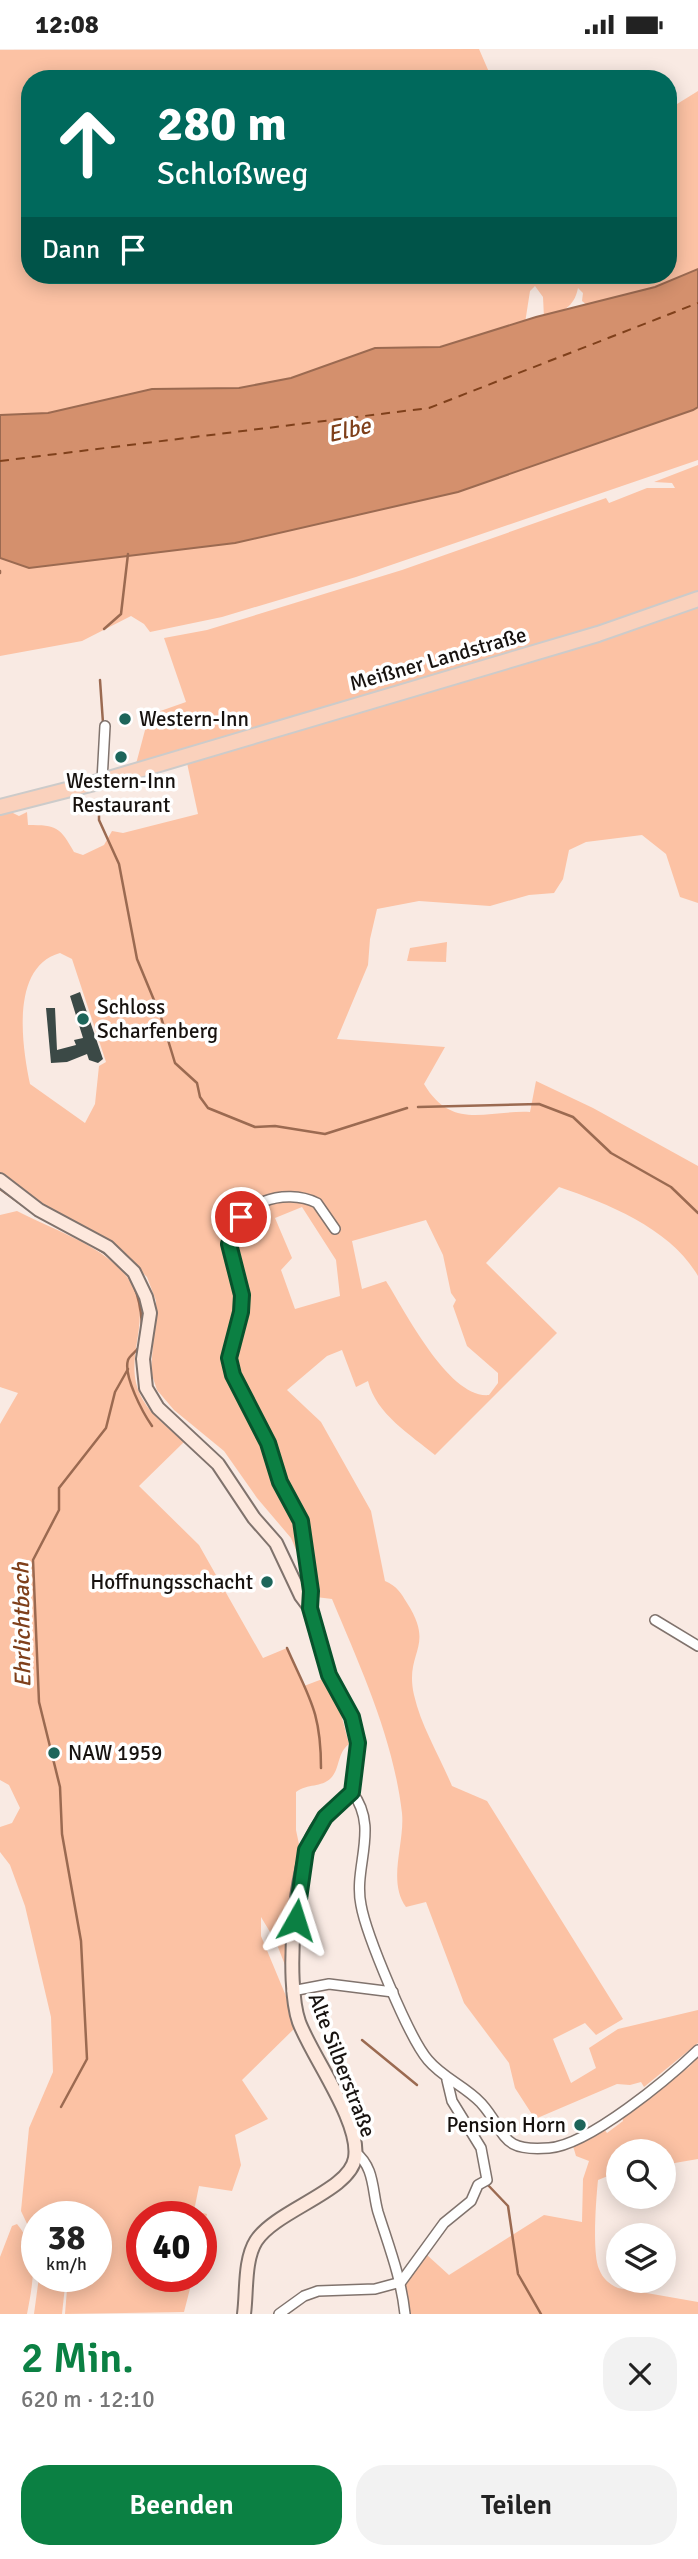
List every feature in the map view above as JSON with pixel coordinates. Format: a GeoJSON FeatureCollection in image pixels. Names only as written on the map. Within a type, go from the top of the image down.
{"type":"FeatureCollection","features":[{"type":"Feature","properties":{"kind":"main road","name":"Meißner Landstraße"},"geometry":{"type":"LineString","coordinates":[[0,807],[102,781],[598,634],[698,599]]}},
{"type":"Feature","properties":{"kind":"street"},"geometry":{"type":"LineString","coordinates":[[102,781],[105,726]]}},
{"type":"Feature","properties":{"kind":"street"},"geometry":{"type":"LineString","coordinates":[[0,1180],[38,1210],[108,1247],[134,1272],[146,1297],[149,1313],[143,1359],[146,1388],[158,1408],[218,1464],[254,1518],[276,1542],[301,1596],[310,1608]]}},
{"type":"Feature","properties":{"kind":"street"},"geometry":{"type":"LineString","coordinates":[[335,1229],[317,1203],[306,1197],[285,1197],[249,1208],[235,1226],[229,1244],[242,1295],[241,1312],[229,1358],[233,1375],[268,1443],[280,1482],[297,1509],[311,1591],[310,1608],[329,1675],[352,1717],[358,1743],[352,1792],[365,1817],[367,1838],[359,1890],[361,1906],[393,1992],[426,2058],[447,2080],[463,2088],[481,2103],[502,2138],[512,2145],[552,2148],[606,2122],[645,2095],[698,2050]]}},
{"type":"Feature","properties":{"kind":"street"},"geometry":{"type":"LineString","coordinates":[[655,1621],[698,1646]]}},
{"type":"Feature","properties":{"kind":"street","name":"Alte Silberstraße"},"geometry":{"type":"LineString","coordinates":[[244,2314],[251,2254],[256,2241],[284,2214],[343,2178],[353,2164],[354,2137],[299,2021],[292,1990],[291,1969],[306,1850],[325,1817],[352,1792]]}},
{"type":"Feature","properties":{"kind":"street"},"geometry":{"type":"LineString","coordinates":[[292,1990],[329,1984],[393,1992]]}},
{"type":"Feature","properties":{"kind":"street"},"geometry":{"type":"LineString","coordinates":[[279,2314],[303,2296],[318,2291],[375,2289],[401,2282],[444,2223],[471,2201],[478,2185],[487,2179],[484,2158],[452,2101],[447,2080]]}},
{"type":"Feature","properties":{"kind":"street"},"geometry":{"type":"LineString","coordinates":[[355,2152],[363,2158],[371,2174],[379,2214],[401,2282],[405,2314]]}},
{"type":"Feature","properties":{"kind":"shaded area"},"geometry":{"type":"Polygon","coordinates":[[[479,49],[488,70],[21,70],[21,284],[662,284],[587,305],[582,301],[583,293],[578,288],[570,305],[544,318],[543,297],[535,286],[530,291],[525,323],[439,347],[375,348],[291,378],[239,388],[152,389],[48,413],[0,415],[0,50],[479,49]]]}},
{"type":"Feature","properties":{"kind":"shaded area"},"geometry":{"type":"Polygon","coordinates":[[[698,91],[698,269],[677,278],[677,104],[698,91]]]}},
{"type":"Feature","properties":{"kind":"shaded area"},"geometry":{"type":"Polygon","coordinates":[[[698,407],[698,460],[356,577],[222,617],[150,632],[144,624],[131,616],[82,641],[0,656],[0,558],[29,568],[235,543],[458,492],[698,407]]]}},
{"type":"Feature","properties":{"kind":"shaded area"},"geometry":{"type":"Polygon","coordinates":[[[698,465],[698,594],[650,611],[136,764],[149,715],[186,702],[164,638],[207,630],[402,570],[606,498],[609,503],[647,488],[675,488],[672,483],[654,482],[698,465]]]}},
{"type":"Feature","properties":{"kind":"shaded area"},"geometry":{"type":"Polygon","coordinates":[[[698,604],[698,903],[680,897],[666,854],[642,835],[586,842],[569,850],[563,879],[554,893],[529,895],[490,906],[419,901],[377,909],[370,939],[368,965],[337,1039],[445,1047],[424,1084],[435,1099],[458,1113],[485,1115],[530,1112],[536,1081],[593,1108],[698,1166],[698,1276],[672,1245],[637,1220],[598,1201],[559,1187],[486,1263],[557,1333],[435,1455],[386,1414],[372,1393],[368,1381],[356,1387],[342,1350],[327,1356],[287,1390],[321,1422],[371,1511],[385,1581],[403,1596],[419,1630],[412,1680],[414,1695],[426,1730],[452,1786],[487,1801],[623,2019],[596,2035],[585,2023],[553,2039],[571,2083],[596,2068],[589,2048],[618,2029],[698,2010],[698,2043],[644,2087],[641,2082],[617,2084],[535,2119],[515,2088],[509,2063],[464,2003],[426,1902],[406,1907],[400,1897],[397,1874],[402,1813],[398,1785],[375,1704],[332,1599],[316,1597],[291,1538],[257,1498],[224,1451],[174,1410],[157,1390],[151,1372],[156,1301],[147,1277],[123,1254],[43,1208],[0,1173],[0,813],[9,811],[19,816],[27,812],[28,825],[57,829],[74,852],[83,855],[104,845],[112,831],[123,833],[198,814],[187,763],[698,604]],[[60,953],[44,961],[33,974],[26,991],[23,1009],[24,1049],[30,1084],[85,1123],[95,1104],[99,1066],[106,1062],[72,959],[60,953]],[[302,1207],[275,1218],[292,1258],[281,1270],[295,1309],[340,1296],[336,1260],[302,1207]],[[426,1220],[352,1241],[362,1289],[386,1281],[416,1331],[444,1369],[474,1392],[489,1395],[498,1383],[498,1373],[467,1346],[453,1306],[456,1300],[451,1293],[443,1255],[426,1220]]]}},
{"type":"Feature","properties":{"kind":"shaded area"},"geometry":{"type":"Polygon","coordinates":[[[447,942],[446,962],[407,961],[410,948],[447,942]]]}},
{"type":"Feature","properties":{"kind":"shaded area"},"geometry":{"type":"Polygon","coordinates":[[[17,1211],[73,1237],[112,1262],[134,1288],[140,1320],[134,1368],[136,1384],[152,1412],[184,1442],[139,1486],[199,1545],[263,1658],[287,1648],[304,1686],[325,1678],[341,1714],[349,1744],[342,1752],[331,1778],[296,1792],[296,1830],[300,1849],[285,1965],[276,1942],[261,1917],[261,1936],[298,2025],[242,2080],[268,2119],[235,2135],[241,2165],[232,2191],[199,2186],[196,2201],[126,2201],[126,2292],[189,2292],[184,2312],[65,2314],[67,2292],[112,2292],[112,2201],[22,2201],[29,2128],[53,2072],[51,2017],[25,1906],[10,1865],[0,1852],[0,1827],[12,1823],[20,1808],[9,1785],[0,1780],[0,1424],[18,1393],[0,1387],[0,1215],[17,1211]]]}},
{"type":"Feature","properties":{"kind":"shaded area"},"geometry":{"type":"Polygon","coordinates":[[[698,2057],[698,2159],[676,2163],[676,2139],[606,2139],[606,2177],[598,2180],[595,2239],[599,2269],[606,2280],[606,2293],[647,2293],[698,2302],[698,2314],[407,2314],[403,2285],[427,2255],[449,2275],[544,2215],[582,2222],[583,2179],[589,2161],[576,2156],[573,2146],[604,2129],[607,2133],[623,2121],[622,2116],[689,2067],[698,2057]]]}},
{"type":"Feature","properties":{"kind":"shaded area"},"geometry":{"type":"Polygon","coordinates":[[[17,2224],[21,2230],[21,2292],[31,2292],[27,2314],[0,2314],[0,2257],[12,2226],[17,2224]]]}},
{"type":"Feature","properties":{"kind":"shaded area"},"geometry":{"type":"Polygon","coordinates":[[[37,2292],[64,2292],[62,2314],[34,2314],[37,2292]]]}},
{"type":"Feature","properties":{"kind":"water","name":"Elbe"},"geometry":{"type":"Polygon","coordinates":[[[698,269],[698,407],[693,410],[458,492],[235,543],[29,568],[0,558],[0,415],[48,413],[152,389],[239,388],[291,378],[375,348],[440,347],[536,317],[662,284],[677,284],[677,278],[698,269]]]}},
{"type":"Feature","properties":{"kind":"building","name":"Schloss Scharfenberg"},"geometry":{"type":"Polygon","coordinates":[[[80,992],[103,1059],[98,1063],[89,1060],[87,1054],[67,1062],[51,1063],[46,1008],[55,1008],[57,1050],[76,1045],[74,1040],[83,1038],[70,996],[80,992]]]}},
{"type":"Feature","properties":{"kind":"waterway"},"geometry":{"type":"LineString","coordinates":[[104,629],[121,614],[128,554]]}},
{"type":"Feature","properties":{"kind":"waterway"},"geometry":{"type":"LineString","coordinates":[[100,680],[103,723]]}},
{"type":"Feature","properties":{"kind":"waterway"},"geometry":{"type":"LineString","coordinates":[[99,811],[99,820],[119,864],[137,959],[161,1017],[175,1063],[197,1083],[200,1097],[208,1108],[255,1127],[275,1126],[325,1134],[407,1108]]}},
{"type":"Feature","properties":{"kind":"waterway"},"geometry":{"type":"LineString","coordinates":[[418,1107],[539,1104],[573,1117],[611,1153],[671,1187],[698,1213]]}},
{"type":"Feature","properties":{"kind":"waterway"},"geometry":{"type":"LineString","coordinates":[[0,1189],[36,1215]]}},
{"type":"Feature","properties":{"kind":"waterway"},"geometry":{"type":"LineString","coordinates":[[89,1243],[122,1267],[137,1293],[142,1331],[138,1348],[129,1358],[127,1367],[135,1394],[152,1426]]}},
{"type":"Feature","properties":{"kind":"waterway","name":"Ehrlichtbach"},"geometry":{"type":"LineString","coordinates":[[61,2107],[87,2059],[81,1941],[62,1834],[60,1787],[39,1702],[33,1560],[59,1510],[59,1488],[106,1428],[115,1392],[128,1369]]}},
{"type":"Feature","properties":{"kind":"waterway"},"geometry":{"type":"LineString","coordinates":[[287,1648],[316,1718],[321,1768]]}},
{"type":"Feature","properties":{"kind":"waterway"},"geometry":{"type":"LineString","coordinates":[[362,2040],[417,2085]]}},
{"type":"Feature","properties":{"kind":"waterway"},"geometry":{"type":"LineString","coordinates":[[487,2184],[508,2206],[518,2274],[541,2314]]}},
{"type":"Feature","properties":{"kind":"ferry route"},"geometry":{"type":"LineString","coordinates":[[0,461],[429,408],[698,303]]}},
{"type":"Feature","properties":{"kind":"place","name":"Western-Inn"},"geometry":{"type":"Point","coordinates":[125,719]}},
{"type":"Feature","properties":{"kind":"place","name":"Western-Inn Restaurant"},"geometry":{"type":"Point","coordinates":[121,757]}},
{"type":"Feature","properties":{"kind":"place","name":"Schloss Scharfenberg"},"geometry":{"type":"Point","coordinates":[83,1019]}},
{"type":"Feature","properties":{"kind":"place","name":"Hoffnungsschacht"},"geometry":{"type":"Point","coordinates":[267,1582]}},
{"type":"Feature","properties":{"kind":"place","name":"NAW 1959"},"geometry":{"type":"Point","coordinates":[54,1753]}},
{"type":"Feature","properties":{"kind":"place","name":"Pension Horn"},"geometry":{"type":"Point","coordinates":[580,2125]}},
{"type":"Feature","properties":{"kind":"route"},"geometry":{"type":"LineString","coordinates":[[241,1217],[229,1244],[242,1295],[241,1312],[229,1358],[233,1375],[268,1443],[280,1482],[297,1509],[311,1591],[310,1608],[319,1632],[329,1675],[352,1717],[358,1743],[356,1780],[352,1792],[325,1817],[306,1850],[296,1920]]}}]}
